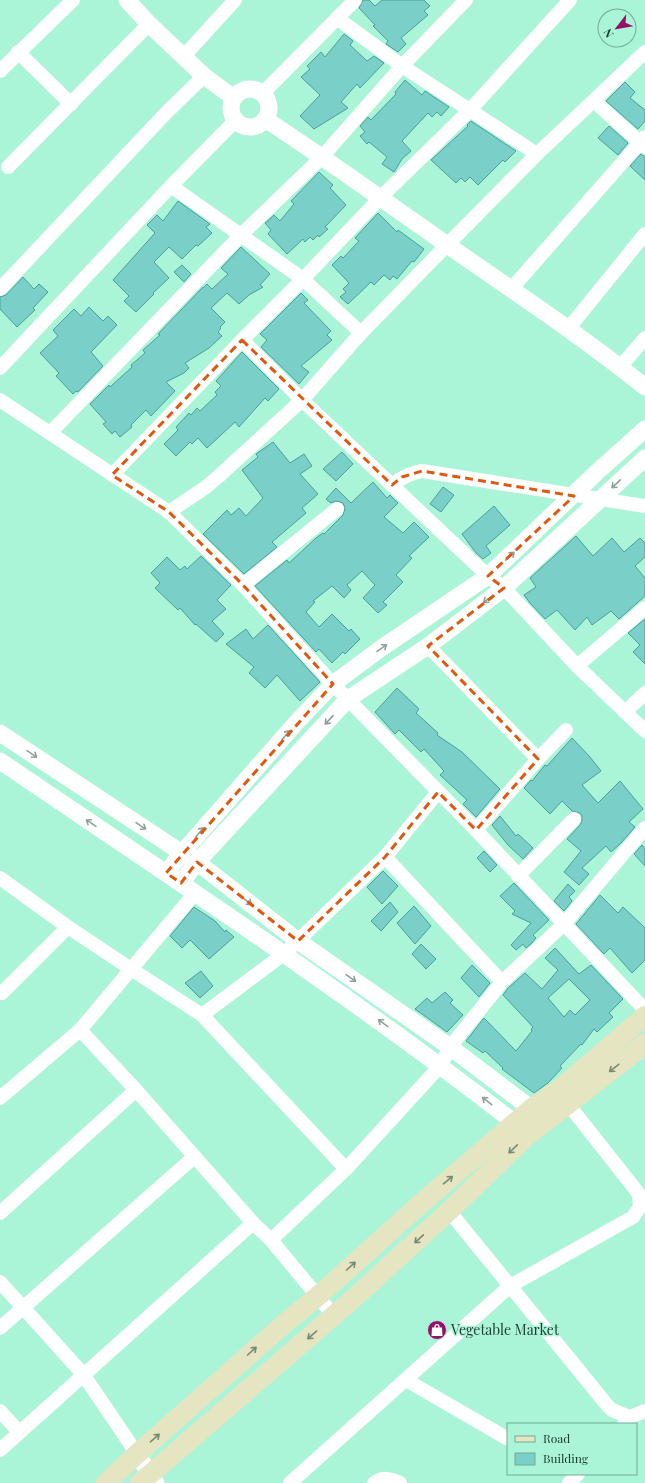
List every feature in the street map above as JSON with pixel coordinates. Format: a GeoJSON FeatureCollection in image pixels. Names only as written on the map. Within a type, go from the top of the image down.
{"type":"FeatureCollection","features":[{"type":"Feature","properties":{"kind":"main road"},"geometry":{"type":"LineString","coordinates":[[149,1480],[334,1316],[449,1211],[522,1128],[531,1109],[562,1087],[645,1016]]}},
{"type":"Feature","properties":{"kind":"main road"},"geometry":{"type":"LineString","coordinates":[[106,1483],[425,1200],[522,1128],[547,1120],[645,1044]]}},
{"type":"Feature","properties":{"kind":"street"},"geometry":{"type":"LineString","coordinates":[[0,71],[73,0]]}},
{"type":"Feature","properties":{"kind":"street"},"geometry":{"type":"LineString","coordinates":[[184,56],[235,0]]}},
{"type":"Feature","properties":{"kind":"street"},"geometry":{"type":"LineString","coordinates":[[262,94],[355,0]]}},
{"type":"Feature","properties":{"kind":"street"},"geometry":{"type":"LineString","coordinates":[[50,433],[240,236],[322,157],[402,66],[466,0]]}},
{"type":"Feature","properties":{"kind":"street"},"geometry":{"type":"LineString","coordinates":[[112,475],[380,198],[470,110],[570,0]]}},
{"type":"Feature","properties":{"kind":"street"},"geometry":{"type":"LineString","coordinates":[[132,2],[149,24],[204,76],[234,98]]}},
{"type":"Feature","properties":{"kind":"street"},"geometry":{"type":"LineString","coordinates":[[337,18],[402,66],[537,154]]}},
{"type":"Feature","properties":{"kind":"street"},"geometry":{"type":"LineString","coordinates":[[8,167],[149,24]]}},
{"type":"Feature","properties":{"kind":"street"},"geometry":{"type":"LineString","coordinates":[[18,52],[70,104]]}},
{"type":"Feature","properties":{"kind":"street"},"geometry":{"type":"LineString","coordinates":[[169,512],[215,480],[302,400],[361,333],[447,245],[537,154],[645,52]]}},
{"type":"Feature","properties":{"kind":"street"},"geometry":{"type":"LineString","coordinates":[[0,289],[166,113],[204,76]]}},
{"type":"Feature","properties":{"kind":"street"},"geometry":{"type":"LineString","coordinates":[[250,89],[256,90],[262,94],[268,103],[265,119],[259,124],[253,126],[241,124],[236,120],[231,109],[234,98],[244,90],[250,89]]}},
{"type":"Feature","properties":{"kind":"street"},"geometry":{"type":"LineString","coordinates":[[512,288],[643,142],[594,101]]}},
{"type":"Feature","properties":{"kind":"street"},"geometry":{"type":"LineString","coordinates":[[265,119],[322,157],[447,245],[512,288],[620,367],[645,388]]}},
{"type":"Feature","properties":{"kind":"street"},"geometry":{"type":"LineString","coordinates":[[0,368],[171,186],[236,120]]}},
{"type":"Feature","properties":{"kind":"street"},"geometry":{"type":"LineString","coordinates":[[171,186],[303,279],[361,333]]}},
{"type":"Feature","properties":{"kind":"street"},"geometry":{"type":"LineString","coordinates":[[568,329],[645,234]]}},
{"type":"Feature","properties":{"kind":"street"},"geometry":{"type":"LineString","coordinates":[[620,367],[645,338]]}},
{"type":"Feature","properties":{"kind":"street"},"geometry":{"type":"LineString","coordinates":[[242,340],[302,400],[488,576],[504,588],[577,666],[645,731]]}},
{"type":"Feature","properties":{"kind":"street"},"geometry":{"type":"LineString","coordinates":[[0,400],[169,512],[242,585],[333,684],[476,830],[645,1010]]}},
{"type":"Feature","properties":{"kind":"street"},"geometry":{"type":"LineString","coordinates":[[166,873],[295,724],[333,684],[375,653],[488,576],[645,429]]}},
{"type":"Feature","properties":{"kind":"street"},"geometry":{"type":"LineString","coordinates":[[181,883],[197,862],[348,699],[428,646],[504,588],[645,458]]}},
{"type":"Feature","properties":{"kind":"street"},"geometry":{"type":"LineString","coordinates":[[392,485],[402,477],[412,472],[422,471],[645,506]]}},
{"type":"Feature","properties":{"kind":"street"},"geometry":{"type":"LineString","coordinates":[[242,585],[337,509]]}},
{"type":"Feature","properties":{"kind":"street"},"geometry":{"type":"LineString","coordinates":[[577,666],[645,608]]}},
{"type":"Feature","properties":{"kind":"street"},"geometry":{"type":"LineString","coordinates":[[428,646],[538,760]]}},
{"type":"Feature","properties":{"kind":"street"},"geometry":{"type":"LineString","coordinates":[[625,712],[645,694]]}},
{"type":"Feature","properties":{"kind":"street"},"geometry":{"type":"LineString","coordinates":[[476,830],[566,730]]}},
{"type":"Feature","properties":{"kind":"street"},"geometry":{"type":"LineString","coordinates":[[0,733],[197,862],[298,941],[450,1047],[547,1120]]}},
{"type":"Feature","properties":{"kind":"street"},"geometry":{"type":"LineString","coordinates":[[0,761],[285,953],[441,1065],[522,1128]]}},
{"type":"Feature","properties":{"kind":"street"},"geometry":{"type":"LineString","coordinates":[[202,1015],[285,953],[298,941],[385,857],[438,792]]}},
{"type":"Feature","properties":{"kind":"street"},"geometry":{"type":"LineString","coordinates":[[518,876],[574,818]]}},
{"type":"Feature","properties":{"kind":"street"},"geometry":{"type":"LineString","coordinates":[[270,1240],[346,1169],[441,1065],[450,1047],[502,982],[564,924],[645,828]]}},
{"type":"Feature","properties":{"kind":"street"},"geometry":{"type":"LineString","coordinates":[[385,857],[502,982]]}},
{"type":"Feature","properties":{"kind":"street"},"geometry":{"type":"LineString","coordinates":[[3,884],[202,1015],[346,1169]]}},
{"type":"Feature","properties":{"kind":"street"},"geometry":{"type":"LineString","coordinates":[[0,1098],[80,1030],[195,893]]}},
{"type":"Feature","properties":{"kind":"street"},"geometry":{"type":"LineString","coordinates":[[2,993],[68,927]]}},
{"type":"Feature","properties":{"kind":"street"},"geometry":{"type":"LineString","coordinates":[[80,1030],[136,1090],[194,1157],[270,1240],[334,1316]]}},
{"type":"Feature","properties":{"kind":"street"},"geometry":{"type":"LineString","coordinates":[[0,1213],[136,1090]]}},
{"type":"Feature","properties":{"kind":"street"},"geometry":{"type":"LineString","coordinates":[[290,1483],[510,1286],[633,1217],[640,1207],[639,1194],[568,1104]]}},
{"type":"Feature","properties":{"kind":"street"},"geometry":{"type":"LineString","coordinates":[[0,1328],[194,1157]]}},
{"type":"Feature","properties":{"kind":"street"},"geometry":{"type":"LineString","coordinates":[[449,1211],[607,1405],[627,1421],[645,1411]]}},
{"type":"Feature","properties":{"kind":"street"},"geometry":{"type":"LineString","coordinates":[[0,1450],[253,1223]]}},
{"type":"Feature","properties":{"kind":"street"},"geometry":{"type":"LineString","coordinates":[[0,1282],[83,1374],[137,1454],[149,1480]]}},
{"type":"Feature","properties":{"kind":"street"},"geometry":{"type":"LineString","coordinates":[[406,1380],[507,1438]]}},
{"type":"Feature","properties":{"kind":"street"},"geometry":{"type":"LineString","coordinates":[[0,1411],[19,1432]]}},
{"type":"Feature","properties":{"kind":"street"},"geometry":{"type":"LineString","coordinates":[[374,1483],[385,1478],[400,1483]]}},
{"type":"Feature","properties":{"kind":"highlighted area"},"geometry":{"type":"Polygon","coordinates":[[[242,340],[392,485],[402,477],[422,471],[574,496],[488,576],[504,588],[428,646],[538,759],[476,830],[438,792],[385,857],[298,941],[197,862],[181,883],[166,873],[333,684],[243,585],[169,512],[112,475],[242,340]]]}},
{"type":"Feature","properties":{"kind":"building"},"geometry":{"type":"Polygon","coordinates":[[[363,0],[369,0],[375,6],[382,0],[424,0],[430,6],[424,11],[428,15],[401,38],[406,44],[398,52],[386,44],[388,41],[373,26],[375,25],[359,8],[363,0]]]}},
{"type":"Feature","properties":{"kind":"building"},"geometry":{"type":"Polygon","coordinates":[[[344,34],[353,41],[350,45],[367,61],[374,56],[384,63],[360,88],[357,84],[341,102],[348,108],[314,129],[300,116],[320,95],[301,77],[310,69],[307,66],[321,52],[325,57],[344,34]]]}},
{"type":"Feature","properties":{"kind":"building"},"geometry":{"type":"Polygon","coordinates":[[[405,80],[422,95],[425,91],[449,107],[441,116],[437,112],[432,117],[428,113],[402,141],[411,151],[402,159],[394,172],[382,164],[387,157],[369,142],[367,144],[360,136],[365,132],[360,126],[368,117],[371,120],[396,94],[395,92],[405,80]]]}},
{"type":"Feature","properties":{"kind":"building"},"geometry":{"type":"Polygon","coordinates":[[[625,82],[635,92],[630,98],[645,110],[645,121],[638,129],[606,101],[625,82]]]}},
{"type":"Feature","properties":{"kind":"building"},"geometry":{"type":"Polygon","coordinates":[[[471,121],[516,151],[505,162],[503,160],[478,185],[470,177],[465,182],[461,178],[456,183],[431,160],[468,126],[467,125],[471,121]]]}},
{"type":"Feature","properties":{"kind":"building"},"geometry":{"type":"Polygon","coordinates":[[[609,126],[628,143],[618,155],[598,138],[609,126]]]}},
{"type":"Feature","properties":{"kind":"building"},"geometry":{"type":"Polygon","coordinates":[[[641,154],[645,157],[645,180],[630,166],[641,154]]]}},
{"type":"Feature","properties":{"kind":"building"},"geometry":{"type":"Polygon","coordinates":[[[319,172],[333,185],[330,188],[346,205],[325,227],[328,229],[319,237],[318,235],[313,240],[310,237],[305,242],[303,239],[287,254],[268,234],[271,230],[265,223],[274,215],[280,221],[294,204],[291,201],[319,172]]]}},
{"type":"Feature","properties":{"kind":"building"},"geometry":{"type":"Polygon","coordinates":[[[178,201],[210,224],[206,227],[212,233],[198,246],[196,245],[182,259],[169,247],[154,262],[169,278],[136,312],[124,301],[129,296],[113,280],[155,233],[147,225],[157,215],[163,221],[178,201]]]}},
{"type":"Feature","properties":{"kind":"building"},"geometry":{"type":"Polygon","coordinates":[[[378,213],[397,232],[398,230],[424,249],[414,262],[412,261],[397,279],[393,276],[390,280],[384,275],[374,285],[371,282],[348,304],[340,297],[346,292],[343,289],[349,283],[332,265],[341,256],[343,258],[359,241],[355,238],[378,213]]]}},
{"type":"Feature","properties":{"kind":"building"},"geometry":{"type":"Polygon","coordinates":[[[241,247],[270,274],[260,285],[263,287],[249,295],[239,304],[227,293],[211,308],[225,322],[220,327],[221,328],[218,332],[222,336],[209,348],[185,363],[189,368],[184,373],[166,382],[175,391],[151,416],[146,410],[131,425],[132,427],[120,437],[115,431],[112,434],[103,424],[106,422],[90,404],[109,385],[110,387],[132,367],[131,365],[145,353],[143,350],[160,335],[158,334],[203,287],[207,284],[212,289],[228,274],[221,268],[241,247]]]}},
{"type":"Feature","properties":{"kind":"building"},"geometry":{"type":"Polygon","coordinates":[[[182,265],[191,274],[184,282],[174,272],[182,265]]]}},
{"type":"Feature","properties":{"kind":"building"},"geometry":{"type":"Polygon","coordinates":[[[23,277],[34,289],[39,284],[48,292],[33,308],[35,310],[17,327],[0,309],[0,297],[6,295],[23,277]]]}},
{"type":"Feature","properties":{"kind":"building"},"geometry":{"type":"Polygon","coordinates":[[[301,293],[308,300],[304,303],[331,331],[327,335],[332,340],[301,366],[309,372],[299,384],[261,347],[267,340],[260,334],[301,293]]]}},
{"type":"Feature","properties":{"kind":"building"},"geometry":{"type":"Polygon","coordinates":[[[89,307],[103,321],[108,316],[117,325],[91,352],[103,366],[78,392],[76,391],[73,394],[56,376],[59,373],[40,353],[58,336],[53,330],[74,309],[81,316],[89,307]]]}},
{"type":"Feature","properties":{"kind":"building"},"geometry":{"type":"Polygon","coordinates":[[[242,352],[279,389],[268,401],[265,398],[239,427],[235,422],[207,448],[198,438],[192,444],[190,442],[176,456],[164,444],[178,430],[176,427],[189,413],[191,415],[197,408],[200,411],[217,395],[215,392],[221,386],[216,381],[242,352]]]}},
{"type":"Feature","properties":{"kind":"building"},"geometry":{"type":"Polygon","coordinates":[[[273,442],[290,463],[304,454],[312,466],[300,474],[318,494],[302,508],[306,513],[272,542],[277,547],[244,574],[203,534],[227,510],[231,515],[239,508],[246,516],[263,498],[242,470],[258,457],[256,454],[273,442]]]}},
{"type":"Feature","properties":{"kind":"building"},"geometry":{"type":"Polygon","coordinates":[[[342,452],[353,464],[336,481],[323,469],[342,452]]]}},
{"type":"Feature","properties":{"kind":"building"},"geometry":{"type":"Polygon","coordinates":[[[373,482],[387,498],[390,495],[398,503],[384,517],[403,533],[414,522],[429,537],[409,556],[412,558],[396,575],[403,582],[383,602],[387,605],[378,613],[363,598],[375,585],[362,571],[347,585],[351,590],[344,598],[332,586],[313,601],[315,602],[306,612],[319,627],[332,614],[349,631],[351,629],[360,639],[345,654],[343,652],[332,663],[319,649],[316,652],[255,586],[287,560],[289,563],[316,538],[323,533],[324,534],[343,515],[345,508],[343,503],[336,501],[331,503],[326,499],[336,488],[351,503],[373,482]]]}},
{"type":"Feature","properties":{"kind":"building"},"geometry":{"type":"Polygon","coordinates":[[[443,487],[454,495],[441,512],[430,504],[443,487]]]}},
{"type":"Feature","properties":{"kind":"building"},"geometry":{"type":"Polygon","coordinates":[[[494,506],[510,525],[486,546],[491,553],[483,559],[476,553],[462,534],[494,506]]]}},
{"type":"Feature","properties":{"kind":"building"},"geometry":{"type":"Polygon","coordinates":[[[576,536],[593,556],[612,538],[624,552],[640,538],[645,543],[645,557],[635,566],[645,578],[645,596],[619,619],[611,611],[592,625],[587,617],[575,630],[557,610],[545,619],[524,595],[536,587],[530,578],[576,536]]]}},
{"type":"Feature","properties":{"kind":"building"},"geometry":{"type":"Polygon","coordinates":[[[201,556],[231,585],[217,600],[226,609],[212,621],[224,634],[216,642],[196,624],[195,625],[180,608],[178,610],[155,588],[160,583],[151,573],[167,557],[180,570],[185,566],[187,569],[201,556]]]}},
{"type":"Feature","properties":{"kind":"building"},"geometry":{"type":"Polygon","coordinates":[[[645,619],[645,664],[633,652],[640,645],[628,633],[645,619]]]}},
{"type":"Feature","properties":{"kind":"building"},"geometry":{"type":"Polygon","coordinates":[[[268,625],[320,682],[300,701],[277,675],[265,688],[249,673],[254,667],[226,644],[246,629],[253,639],[268,625]]]}},
{"type":"Feature","properties":{"kind":"building"},"geometry":{"type":"Polygon","coordinates":[[[397,688],[419,709],[416,713],[438,733],[437,735],[462,752],[500,789],[476,817],[463,804],[467,800],[440,775],[444,771],[424,749],[421,752],[399,730],[395,734],[375,712],[397,688]]]}},
{"type":"Feature","properties":{"kind":"building"},"geometry":{"type":"Polygon","coordinates":[[[572,738],[601,771],[582,785],[598,803],[620,781],[643,809],[629,822],[635,827],[621,843],[611,852],[606,846],[582,868],[589,874],[579,885],[564,872],[581,851],[567,839],[580,825],[582,816],[580,813],[572,811],[562,801],[550,814],[524,788],[545,765],[547,766],[572,738]]]}},
{"type":"Feature","properties":{"kind":"building"},"geometry":{"type":"Polygon","coordinates":[[[500,816],[516,836],[518,834],[533,848],[523,859],[508,845],[492,825],[500,816]]]}},
{"type":"Feature","properties":{"kind":"building"},"geometry":{"type":"Polygon","coordinates":[[[642,845],[645,849],[645,866],[634,854],[642,845]]]}},
{"type":"Feature","properties":{"kind":"building"},"geometry":{"type":"Polygon","coordinates":[[[484,851],[497,865],[490,872],[477,858],[484,851]]]}},
{"type":"Feature","properties":{"kind":"building"},"geometry":{"type":"Polygon","coordinates":[[[383,871],[398,886],[382,904],[367,887],[383,871]]]}},
{"type":"Feature","properties":{"kind":"building"},"geometry":{"type":"Polygon","coordinates":[[[514,883],[549,920],[533,935],[536,938],[531,944],[526,948],[523,944],[516,950],[511,945],[531,923],[512,914],[515,911],[500,896],[514,883]]]}},
{"type":"Feature","properties":{"kind":"building"},"geometry":{"type":"Polygon","coordinates":[[[568,884],[575,891],[569,897],[572,901],[564,911],[554,901],[568,884]]]}},
{"type":"Feature","properties":{"kind":"building"},"geometry":{"type":"Polygon","coordinates":[[[600,895],[618,913],[623,907],[645,928],[645,960],[632,973],[610,948],[604,954],[576,924],[600,895]]]}},
{"type":"Feature","properties":{"kind":"building"},"geometry":{"type":"Polygon","coordinates":[[[390,902],[398,912],[381,931],[371,921],[390,902]]]}},
{"type":"Feature","properties":{"kind":"building"},"geometry":{"type":"Polygon","coordinates":[[[414,906],[431,926],[415,944],[397,923],[414,906]]]}},
{"type":"Feature","properties":{"kind":"building"},"geometry":{"type":"Polygon","coordinates":[[[194,907],[215,921],[225,932],[226,930],[234,937],[209,959],[190,940],[182,948],[170,936],[194,907]]]}},
{"type":"Feature","properties":{"kind":"building"},"geometry":{"type":"Polygon","coordinates":[[[421,944],[436,959],[426,969],[412,954],[421,944]]]}},
{"type":"Feature","properties":{"kind":"building"},"geometry":{"type":"Polygon","coordinates":[[[555,948],[579,974],[591,965],[623,999],[609,1013],[613,1017],[597,1032],[594,1029],[582,1045],[581,1044],[560,1066],[562,1068],[548,1083],[534,1093],[502,1069],[503,1068],[485,1051],[483,1053],[466,1041],[484,1018],[516,1051],[532,1031],[531,1029],[533,1027],[503,995],[508,988],[525,973],[542,989],[558,970],[545,958],[555,948]],[[569,979],[548,998],[564,1017],[570,1010],[575,1015],[590,1000],[569,979]]]}},
{"type":"Feature","properties":{"kind":"building"},"geometry":{"type":"Polygon","coordinates":[[[472,965],[490,983],[479,997],[461,978],[472,965]]]}},
{"type":"Feature","properties":{"kind":"building"},"geometry":{"type":"Polygon","coordinates":[[[201,971],[213,986],[200,998],[185,983],[201,971]]]}},
{"type":"Feature","properties":{"kind":"building"},"geometry":{"type":"Polygon","coordinates":[[[445,992],[453,1000],[450,1003],[463,1015],[447,1032],[415,1009],[427,998],[432,1003],[445,992]]]}},
{"type":"Feature","properties":{"kind":"place","name":"Vegetable Market"},"geometry":{"type":"Point","coordinates":[437,1330]}}]}
